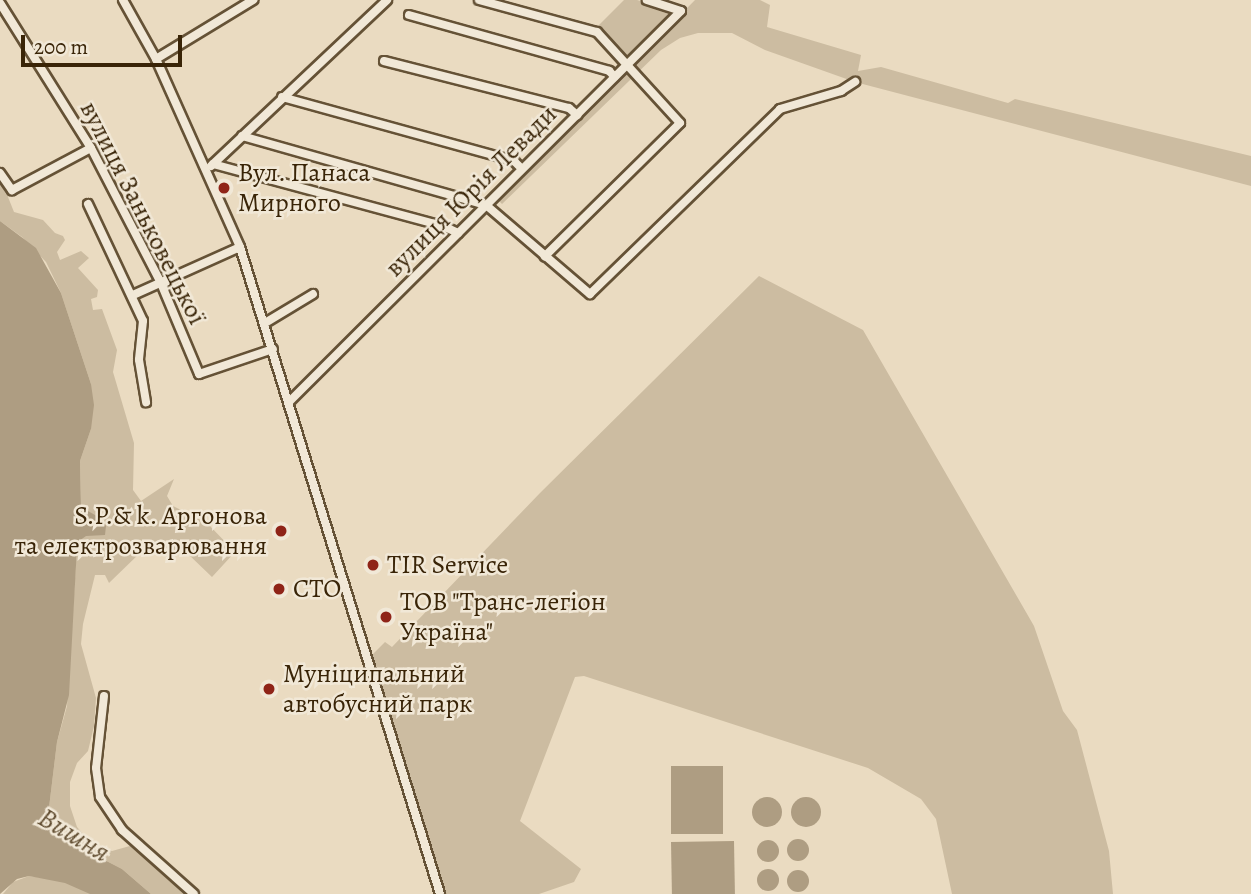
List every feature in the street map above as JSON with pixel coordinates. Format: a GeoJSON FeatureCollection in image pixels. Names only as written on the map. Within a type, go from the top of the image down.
{"type":"FeatureCollection","features":[{"type":"Feature","properties":{"kind":"street"},"geometry":{"type":"LineString","coordinates":[[123,0],[210,167],[240,247],[290,401],[440,894]]}},
{"type":"Feature","properties":{"kind":"street"},"geometry":{"type":"LineString","coordinates":[[156,59],[253,0]]}},
{"type":"Feature","properties":{"kind":"street"},"geometry":{"type":"LineString","coordinates":[[210,167],[387,0]]}},
{"type":"Feature","properties":{"kind":"street"},"geometry":{"type":"LineString","coordinates":[[479,0],[597,32],[680,123],[545,256]]}},
{"type":"Feature","properties":{"kind":"street","name":"вулиця Юрія Левади"},"geometry":{"type":"LineString","coordinates":[[290,401],[681,11],[647,0]]}},
{"type":"Feature","properties":{"kind":"street","name":"вулиця Заньковецької"},"geometry":{"type":"LineString","coordinates":[[0,3],[92,148],[160,281],[199,374],[273,349]]}},
{"type":"Feature","properties":{"kind":"street"},"geometry":{"type":"LineString","coordinates":[[409,16],[609,71],[615,77]]}},
{"type":"Feature","properties":{"kind":"street"},"geometry":{"type":"LineString","coordinates":[[384,61],[569,107],[577,115]]}},
{"type":"Feature","properties":{"kind":"street"},"geometry":{"type":"LineString","coordinates":[[242,136],[486,205],[590,294],[780,109],[841,91],[855,82]]}},
{"type":"Feature","properties":{"kind":"street"},"geometry":{"type":"LineString","coordinates":[[282,97],[514,161],[522,169]]}},
{"type":"Feature","properties":{"kind":"street"},"geometry":{"type":"LineString","coordinates":[[0,173],[12,190],[92,148]]}},
{"type":"Feature","properties":{"kind":"street"},"geometry":{"type":"LineString","coordinates":[[210,167],[443,226],[458,233]]}},
{"type":"Feature","properties":{"kind":"street"},"geometry":{"type":"LineString","coordinates":[[88,204],[143,321],[139,360],[146,402]]}},
{"type":"Feature","properties":{"kind":"street"},"geometry":{"type":"LineString","coordinates":[[133,295],[240,247]]}},
{"type":"Feature","properties":{"kind":"street"},"geometry":{"type":"LineString","coordinates":[[265,323],[313,294]]}},
{"type":"Feature","properties":{"kind":"street"},"geometry":{"type":"LineString","coordinates":[[104,696],[96,776],[100,797],[122,830],[194,894]]}},
{"type":"Feature","properties":{"kind":"shaded area"},"geometry":{"type":"Polygon","coordinates":[[[624,0],[637,0],[664,8],[669,14],[668,20],[628,61],[596,28],[624,0]]]}},
{"type":"Feature","properties":{"kind":"shaded area"},"geometry":{"type":"Polygon","coordinates":[[[695,0],[760,0],[770,5],[767,27],[861,55],[858,71],[881,67],[1008,103],[1015,99],[1251,156],[1251,186],[855,82],[765,50],[732,33],[698,33],[680,38],[661,50],[502,204],[498,200],[695,0]]]}},
{"type":"Feature","properties":{"kind":"shaded area"},"geometry":{"type":"Polygon","coordinates":[[[0,177],[14,212],[43,220],[55,233],[63,236],[65,240],[57,252],[60,260],[81,251],[89,258],[78,268],[98,290],[97,297],[91,299],[93,310],[102,309],[117,350],[113,372],[134,443],[133,490],[141,501],[174,479],[167,496],[173,506],[207,523],[235,552],[212,577],[188,554],[142,551],[109,583],[105,575],[95,575],[83,624],[81,644],[96,698],[94,726],[88,751],[77,763],[70,782],[70,806],[77,827],[94,846],[112,851],[137,844],[194,894],[151,894],[122,869],[62,838],[48,816],[57,742],[67,706],[77,547],[94,515],[81,507],[80,461],[91,429],[91,384],[61,293],[46,262],[22,237],[0,221],[0,177]]]}},
{"type":"Feature","properties":{"kind":"shaded area"},"geometry":{"type":"Polygon","coordinates":[[[0,221],[36,248],[61,293],[91,384],[94,405],[91,429],[80,461],[81,507],[102,519],[106,526],[105,535],[86,536],[79,541],[77,547],[69,695],[57,742],[48,816],[62,838],[122,869],[151,894],[90,894],[65,883],[29,876],[17,879],[0,894],[0,221]]]}},
{"type":"Feature","properties":{"kind":"shaded area"},"geometry":{"type":"Polygon","coordinates":[[[759,276],[863,330],[1034,626],[1063,711],[1077,730],[1109,851],[1113,894],[952,894],[936,819],[921,799],[868,768],[584,676],[575,677],[520,821],[581,869],[574,882],[539,894],[443,894],[372,655],[385,642],[392,647],[540,493],[759,276]]]}},
{"type":"Feature","properties":{"kind":"shaded area"},"geometry":{"type":"Polygon","coordinates":[[[671,766],[723,766],[723,834],[671,834],[671,766]]]}},
{"type":"Feature","properties":{"kind":"shaded area"},"geometry":{"type":"Polygon","coordinates":[[[767,797],[778,801],[782,812],[778,823],[767,827],[756,823],[752,812],[756,801],[767,797]]]}},
{"type":"Feature","properties":{"kind":"shaded area"},"geometry":{"type":"Polygon","coordinates":[[[806,797],[817,801],[821,812],[817,823],[806,827],[795,823],[791,812],[795,801],[806,797]]]}},
{"type":"Feature","properties":{"kind":"shaded area"},"geometry":{"type":"Polygon","coordinates":[[[798,839],[806,842],[809,850],[806,858],[798,861],[790,858],[787,850],[790,842],[798,839]]]}},
{"type":"Feature","properties":{"kind":"shaded area"},"geometry":{"type":"Polygon","coordinates":[[[764,840],[772,840],[779,847],[779,855],[772,862],[764,862],[757,855],[757,847],[764,840]]]}},
{"type":"Feature","properties":{"kind":"shaded area"},"geometry":{"type":"Polygon","coordinates":[[[734,841],[735,894],[672,894],[671,842],[734,841]]]}},
{"type":"Feature","properties":{"kind":"shaded area"},"geometry":{"type":"Polygon","coordinates":[[[768,869],[776,872],[779,880],[776,888],[768,891],[760,888],[757,880],[760,872],[768,869]]]}},
{"type":"Feature","properties":{"kind":"shaded area"},"geometry":{"type":"Polygon","coordinates":[[[798,870],[806,873],[809,881],[806,889],[798,892],[790,889],[787,881],[790,873],[798,870]]]}},
{"type":"Feature","properties":{"kind":"shaded area"},"geometry":{"type":"Polygon","coordinates":[[[29,876],[130,894],[3,894],[13,882],[29,876]]]}},
{"type":"Feature","properties":{"kind":"place","name":"Вул. Панаса Мирного"},"geometry":{"type":"Point","coordinates":[224,188]}},
{"type":"Feature","properties":{"kind":"place","name":"S.P.& k. Аргонова та електрозварювання"},"geometry":{"type":"Point","coordinates":[281,531]}},
{"type":"Feature","properties":{"kind":"place","name":"TIR Service"},"geometry":{"type":"Point","coordinates":[373,565]}},
{"type":"Feature","properties":{"kind":"place","name":"СТО"},"geometry":{"type":"Point","coordinates":[279,589]}},
{"type":"Feature","properties":{"kind":"place","name":"ТОВ \"Транс-легіон Україна\""},"geometry":{"type":"Point","coordinates":[386,617]}},
{"type":"Feature","properties":{"kind":"place","name":"Муніципальний автобусний парк"},"geometry":{"type":"Point","coordinates":[269,689]}},
{"type":"Feature","properties":{"kind":"water label","name":"Вишня"},"geometry":{"type":"Point","coordinates":[74,835]}}]}
